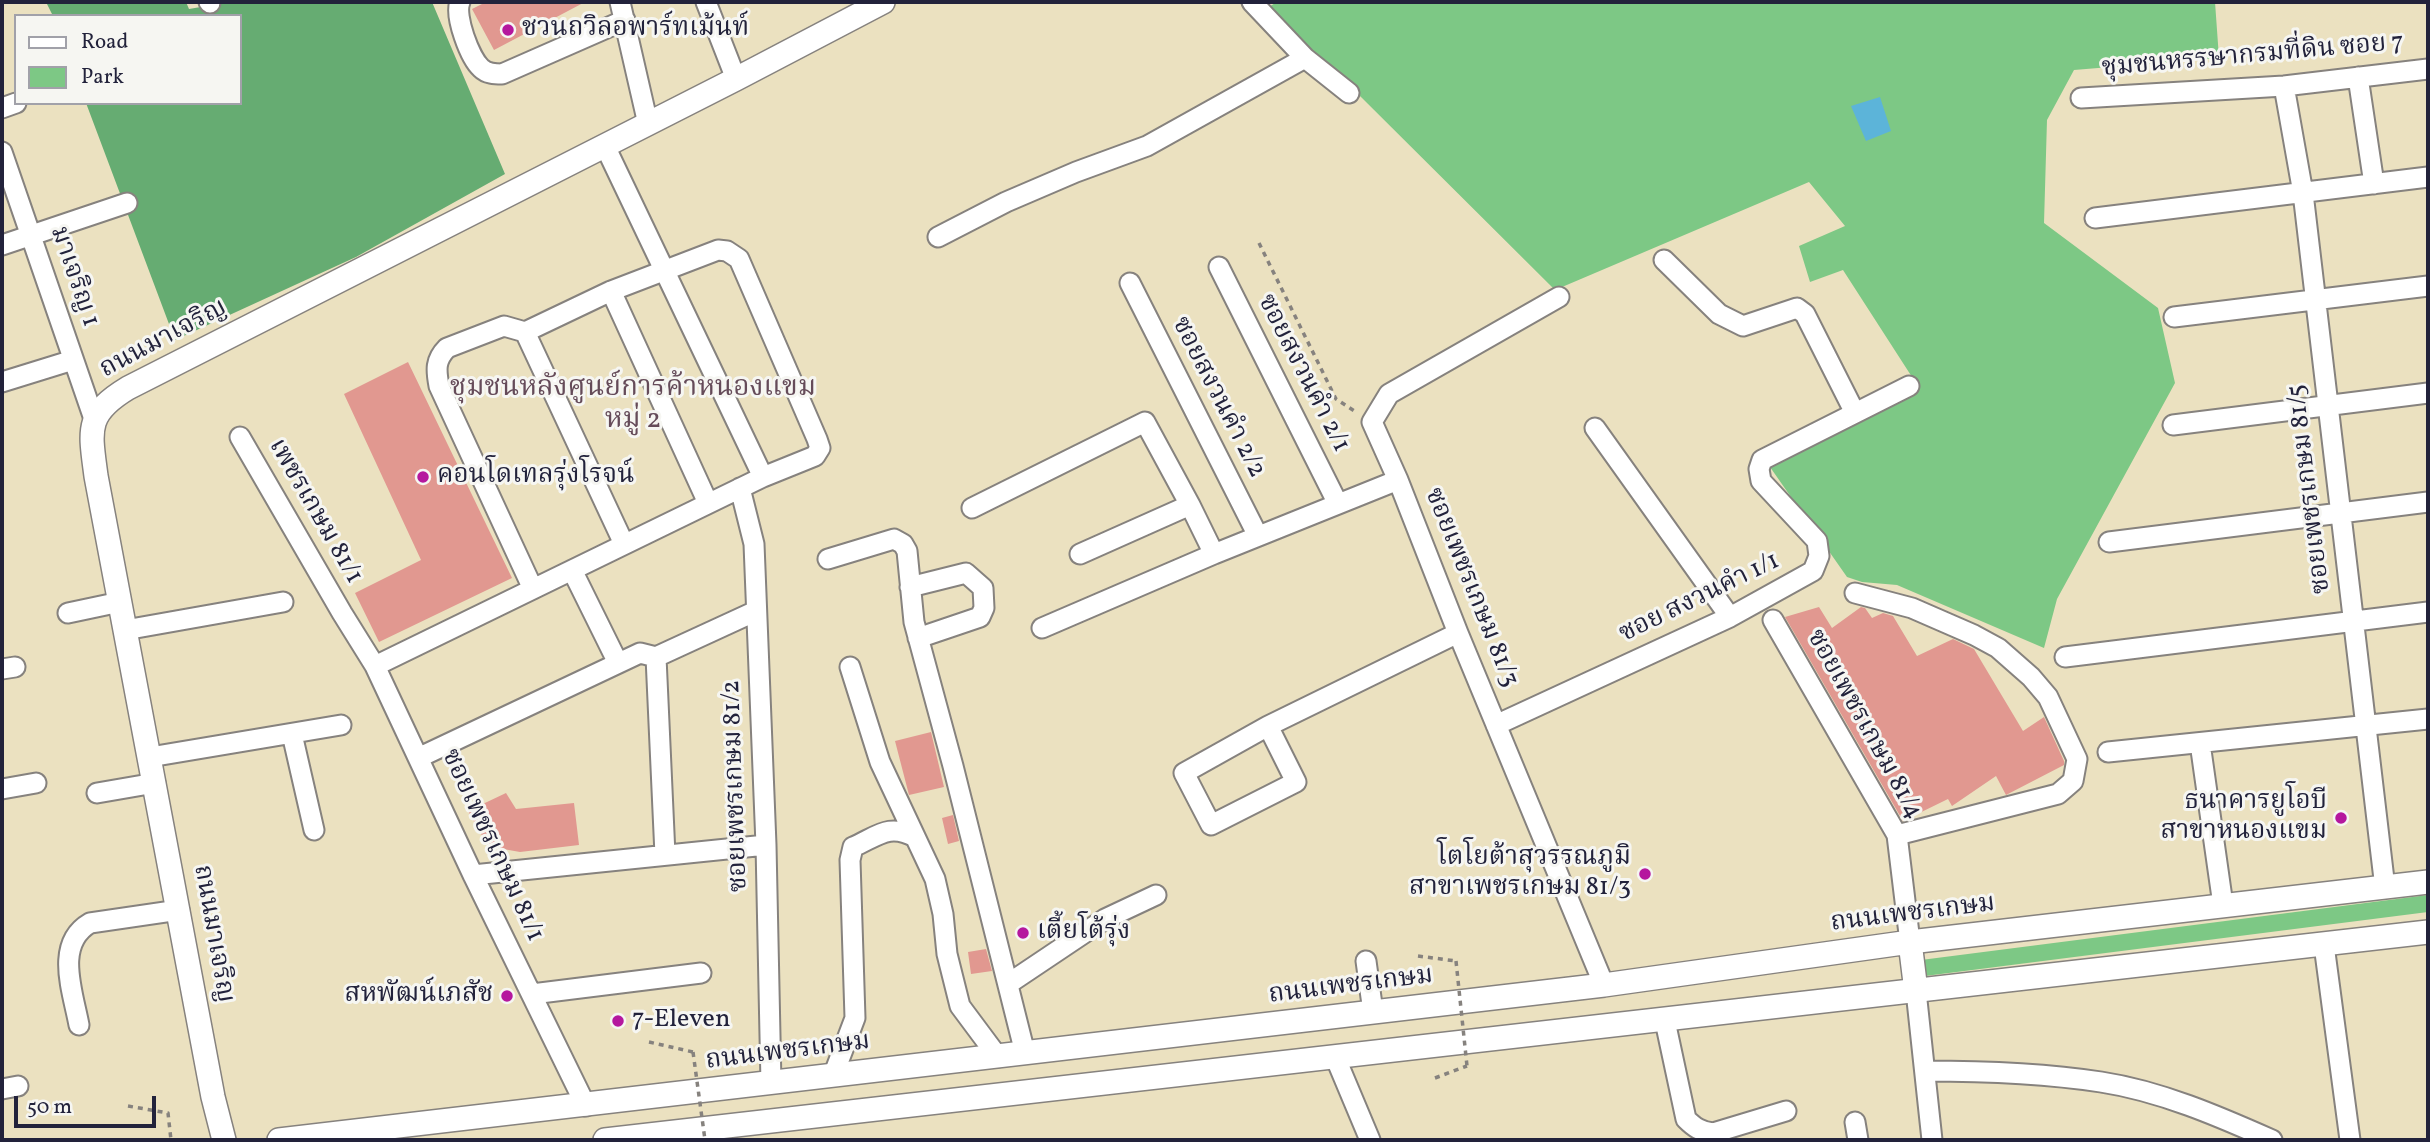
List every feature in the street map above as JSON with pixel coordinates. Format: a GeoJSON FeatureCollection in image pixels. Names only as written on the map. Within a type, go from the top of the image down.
{"type":"FeatureCollection","features":[{"type":"Feature","properties":{"kind":"main road","name":"ถนนมาเจริญ"},"geometry":{"type":"LineString","coordinates":[[224,1140],[213,1097],[96,476],[94,419],[107,401],[128,388],[649,124],[883,2]]}},
{"type":"Feature","properties":{"kind":"main road","name":"ถนนเพชรเกษม"},"geometry":{"type":"LineString","coordinates":[[279,1140],[1604,985],[1910,942],[2428,882]]}},
{"type":"Feature","properties":{"kind":"main road"},"geometry":{"type":"LineString","coordinates":[[606,1140],[1336,1059],[2428,932]]}},
{"type":"Feature","properties":{"kind":"main road"},"geometry":{"type":"LineString","coordinates":[[1910,942],[1916,992]]}},
{"type":"Feature","properties":{"kind":"street"},"geometry":{"type":"LineString","coordinates":[[460,2],[458,19],[472,56],[482,69],[492,74],[502,74],[621,15]]}},
{"type":"Feature","properties":{"kind":"street"},"geometry":{"type":"LineString","coordinates":[[609,2],[621,15],[649,124]]}},
{"type":"Feature","properties":{"kind":"street"},"geometry":{"type":"LineString","coordinates":[[706,2],[736,79]]}},
{"type":"Feature","properties":{"kind":"street"},"geometry":{"type":"LineString","coordinates":[[1252,2],[1305,58],[1349,93]]}},
{"type":"Feature","properties":{"kind":"street"},"geometry":{"type":"LineString","coordinates":[[938,237],[1006,202],[1147,146],[1305,58]]}},
{"type":"Feature","properties":{"kind":"street","name":"ชุมชนหรรษากรมที่ดิน ซอย 7"},"geometry":{"type":"LineString","coordinates":[[2081,98],[2284,86],[2428,69]]}},
{"type":"Feature","properties":{"kind":"street"},"geometry":{"type":"LineString","coordinates":[[2358,77],[2374,184]]}},
{"type":"Feature","properties":{"kind":"street","name":"ซอยเพชรเกษม 81/5"},"geometry":{"type":"LineString","coordinates":[[2284,86],[2303,192],[2385,888]]}},
{"type":"Feature","properties":{"kind":"street"},"geometry":{"type":"LineString","coordinates":[[605,146],[762,477]]}},
{"type":"Feature","properties":{"kind":"street","name":"มาเจริญ 1"},"geometry":{"type":"LineString","coordinates":[[2,152],[94,419]]}},
{"type":"Feature","properties":{"kind":"street"},"geometry":{"type":"LineString","coordinates":[[2095,218],[2428,177]]}},
{"type":"Feature","properties":{"kind":"street"},"geometry":{"type":"LineString","coordinates":[[2,245],[127,203]]}},
{"type":"Feature","properties":{"kind":"street"},"geometry":{"type":"LineString","coordinates":[[375,666],[572,570],[624,544],[762,477],[815,456],[820,448],[739,259],[727,251],[718,250],[663,270],[611,291],[525,332],[504,326],[447,348],[436,363],[439,386],[533,589]]}},
{"type":"Feature","properties":{"kind":"street"},"geometry":{"type":"LineString","coordinates":[[1664,260],[1719,314],[1743,326],[1785,310],[1797,308],[1805,314],[1855,413],[1909,386]]}},
{"type":"Feature","properties":{"kind":"street","name":"ซอยสงวนคำ 2/1"},"geometry":{"type":"LineString","coordinates":[[1219,267],[1338,504]]}},
{"type":"Feature","properties":{"kind":"street","name":"ซอยสงวนคำ 2/2"},"geometry":{"type":"LineString","coordinates":[[1130,283],[1258,536]]}},
{"type":"Feature","properties":{"kind":"street"},"geometry":{"type":"LineString","coordinates":[[2174,317],[2428,286]]}},
{"type":"Feature","properties":{"kind":"street"},"geometry":{"type":"LineString","coordinates":[[611,291],[708,503]]}},
{"type":"Feature","properties":{"kind":"street"},"geometry":{"type":"LineString","coordinates":[[1372,422],[1389,394],[1559,297]]}},
{"type":"Feature","properties":{"kind":"street"},"geometry":{"type":"LineString","coordinates":[[525,332],[624,544]]}},
{"type":"Feature","properties":{"kind":"street"},"geometry":{"type":"LineString","coordinates":[[2,383],[74,360]]}},
{"type":"Feature","properties":{"kind":"street"},"geometry":{"type":"LineString","coordinates":[[2173,425],[2428,393]]}},
{"type":"Feature","properties":{"kind":"street","name":"ซอย สงวนคำ 1/1"},"geometry":{"type":"LineString","coordinates":[[1496,724],[1730,617],[1813,571],[1819,556],[1817,541],[1761,481],[1759,469],[1762,460],[1855,413]]}},
{"type":"Feature","properties":{"kind":"street"},"geometry":{"type":"LineString","coordinates":[[972,508],[1145,422],[1214,554]]}},
{"type":"Feature","properties":{"kind":"street","name":"ซอยเพชรเกษม 81/3"},"geometry":{"type":"LineString","coordinates":[[1372,422],[1604,985]]}},
{"type":"Feature","properties":{"kind":"street"},"geometry":{"type":"LineString","coordinates":[[1595,428],[1730,617]]}},
{"type":"Feature","properties":{"kind":"street","name":"เพชรเกษม 81/1"},"geometry":{"type":"LineString","coordinates":[[240,437],[342,613]]}},
{"type":"Feature","properties":{"kind":"street"},"geometry":{"type":"LineString","coordinates":[[1042,628],[1214,554],[1398,480]]}},
{"type":"Feature","properties":{"kind":"street","name":"ซอยเพชรเกษม 81/2"},"geometry":{"type":"LineString","coordinates":[[740,488],[754,544],[766,845],[771,1083]]}},
{"type":"Feature","properties":{"kind":"street"},"geometry":{"type":"LineString","coordinates":[[2109,542],[2428,502]]}},
{"type":"Feature","properties":{"kind":"street"},"geometry":{"type":"LineString","coordinates":[[1080,554],[1190,505]]}},
{"type":"Feature","properties":{"kind":"street"},"geometry":{"type":"LineString","coordinates":[[828,559],[894,539],[904,544],[907,551],[912,610],[918,638],[1024,1053]]}},
{"type":"Feature","properties":{"kind":"street"},"geometry":{"type":"LineString","coordinates":[[572,570],[618,663]]}},
{"type":"Feature","properties":{"kind":"street"},"geometry":{"type":"LineString","coordinates":[[910,587],[966,573],[983,588],[984,608],[980,617],[918,638]]}},
{"type":"Feature","properties":{"kind":"street"},"geometry":{"type":"LineString","coordinates":[[1855,593],[1912,608],[1998,648],[2031,677],[2048,697],[2077,759],[2073,781],[2058,794],[1897,835]]}},
{"type":"Feature","properties":{"kind":"street"},"geometry":{"type":"LineString","coordinates":[[68,613],[120,602]]}},
{"type":"Feature","properties":{"kind":"street"},"geometry":{"type":"LineString","coordinates":[[125,630],[283,602]]}},
{"type":"Feature","properties":{"kind":"street"},"geometry":{"type":"LineString","coordinates":[[420,757],[640,653],[656,657],[757,611]]}},
{"type":"Feature","properties":{"kind":"street"},"geometry":{"type":"LineString","coordinates":[[2065,657],[2428,612]]}},
{"type":"Feature","properties":{"kind":"street","name":"ซอยเพชรเกษม 81/1"},"geometry":{"type":"LineString","coordinates":[[342,613],[375,666],[586,1106]]}},
{"type":"Feature","properties":{"kind":"street","name":"ซอยเพชรเกษม 81/4"},"geometry":{"type":"LineString","coordinates":[[1773,620],[1897,835],[1910,942]]}},
{"type":"Feature","properties":{"kind":"street"},"geometry":{"type":"LineString","coordinates":[[1268,726],[1296,782],[1211,825],[1184,773],[1268,726],[1458,634]]}},
{"type":"Feature","properties":{"kind":"street"},"geometry":{"type":"LineString","coordinates":[[656,657],[665,855]]}},
{"type":"Feature","properties":{"kind":"street"},"geometry":{"type":"LineString","coordinates":[[850,667],[880,762],[934,879],[943,914],[947,954],[960,1006],[998,1056]]}},
{"type":"Feature","properties":{"kind":"street"},"geometry":{"type":"LineString","coordinates":[[2108,752],[2428,719]]}},
{"type":"Feature","properties":{"kind":"street"},"geometry":{"type":"LineString","coordinates":[[150,757],[341,725]]}},
{"type":"Feature","properties":{"kind":"street"},"geometry":{"type":"LineString","coordinates":[[292,734],[314,830]]}},
{"type":"Feature","properties":{"kind":"street"},"geometry":{"type":"LineString","coordinates":[[2200,743],[2223,905]]}},
{"type":"Feature","properties":{"kind":"street"},"geometry":{"type":"LineString","coordinates":[[2,789],[36,783]]}},
{"type":"Feature","properties":{"kind":"street"},"geometry":{"type":"LineString","coordinates":[[97,793],[155,783]]}},
{"type":"Feature","properties":{"kind":"street"},"geometry":{"type":"LineString","coordinates":[[833,1076],[855,1017],[850,860],[853,847],[892,829],[915,837]]}},
{"type":"Feature","properties":{"kind":"street"},"geometry":{"type":"LineString","coordinates":[[473,875],[766,845]]}},
{"type":"Feature","properties":{"kind":"street"},"geometry":{"type":"LineString","coordinates":[[1008,984],[1105,919],[1156,895]]}},
{"type":"Feature","properties":{"kind":"street"},"geometry":{"type":"LineString","coordinates":[[79,1025],[68,963],[71,943],[80,929],[90,923],[179,910]]}},
{"type":"Feature","properties":{"kind":"street"},"geometry":{"type":"LineString","coordinates":[[2324,944],[2350,1140]]}},
{"type":"Feature","properties":{"kind":"street"},"geometry":{"type":"LineString","coordinates":[[1366,961],[1373,1012]]}},
{"type":"Feature","properties":{"kind":"street"},"geometry":{"type":"LineString","coordinates":[[532,994],[701,973]]}},
{"type":"Feature","properties":{"kind":"street"},"geometry":{"type":"LineString","coordinates":[[1916,992],[1933,1140]]}},
{"type":"Feature","properties":{"kind":"street"},"geometry":{"type":"LineString","coordinates":[[1665,1021],[1686,1119],[1694,1126],[1701,1131],[1713,1133],[1786,1111]]}},
{"type":"Feature","properties":{"kind":"street"},"geometry":{"type":"LineString","coordinates":[[1336,1059],[1370,1140]]}},
{"type":"Feature","properties":{"kind":"street"},"geometry":{"type":"LineString","coordinates":[[1925,1071],[2013,1072],[2102,1082],[2144,1092],[2221,1118],[2272,1140]]}},
{"type":"Feature","properties":{"kind":"path"},"geometry":{"type":"LineString","coordinates":[[1259,243],[1336,399],[1372,422]]}},
{"type":"Feature","properties":{"kind":"path"},"geometry":{"type":"LineString","coordinates":[[1418,956],[1456,961],[1466,1066],[1435,1078]]}},
{"type":"Feature","properties":{"kind":"path"},"geometry":{"type":"LineString","coordinates":[[649,1042],[693,1052],[705,1140]]}},
{"type":"Feature","properties":{"kind":"path"},"geometry":{"type":"LineString","coordinates":[[128,1106],[168,1113],[171,1140]]}},
{"type":"Feature","properties":{"kind":"green space"},"geometry":{"type":"Polygon","coordinates":[[[46,2],[186,2],[189,9],[230,2],[432,2],[505,174],[356,257],[175,340],[87,105],[242,105],[242,14],[52,14],[46,2]]]}},
{"type":"Feature","properties":{"kind":"green space"},"geometry":{"type":"Polygon","coordinates":[[[1277,2],[2215,2],[2219,58],[2074,70],[2047,120],[2044,223],[2158,308],[2175,383],[2057,599],[2044,648],[1897,585],[1862,582],[1847,577],[1770,467],[1912,377],[1843,270],[1810,282],[1799,246],[1845,226],[1809,182],[1555,290],[1361,97],[1267,8],[1277,2]]]}},
{"type":"Feature","properties":{"kind":"green space"},"geometry":{"type":"Polygon","coordinates":[[[2428,895],[2428,912],[1925,976],[1921,960],[2428,895]]]}},
{"type":"Feature","properties":{"kind":"water"},"geometry":{"type":"Polygon","coordinates":[[[1880,97],[1891,131],[1866,141],[1851,106],[1880,97]]]}},
{"type":"Feature","properties":{"kind":"building","name":"ชวนถวิลอพาร์ทเม้นท์"},"geometry":{"type":"Polygon","coordinates":[[[486,2],[585,2],[494,50],[472,9],[486,2]]]}},
{"type":"Feature","properties":{"kind":"building","name":"คอนโดเทลรุ่งโรจน์"},"geometry":{"type":"Polygon","coordinates":[[[408,362],[512,578],[379,642],[355,593],[421,560],[344,394],[408,362]]]}},
{"type":"Feature","properties":{"kind":"building"},"geometry":{"type":"Polygon","coordinates":[[[1819,607],[1832,628],[1861,607],[1865,608],[1872,618],[1883,613],[1893,616],[1917,656],[1953,639],[1974,649],[2023,731],[2044,717],[2064,765],[2006,795],[1996,776],[1952,806],[1948,799],[1903,821],[1785,617],[1819,607]]]}},
{"type":"Feature","properties":{"kind":"building"},"geometry":{"type":"Polygon","coordinates":[[[931,732],[944,787],[909,795],[895,741],[931,732]]]}},
{"type":"Feature","properties":{"kind":"building"},"geometry":{"type":"Polygon","coordinates":[[[506,793],[516,809],[574,803],[579,845],[520,852],[492,847],[484,839],[468,811],[506,793]]]}},
{"type":"Feature","properties":{"kind":"building"},"geometry":{"type":"Polygon","coordinates":[[[953,815],[959,841],[948,844],[942,818],[953,815]]]}},
{"type":"Feature","properties":{"kind":"building"},"geometry":{"type":"Polygon","coordinates":[[[986,949],[992,971],[971,974],[968,952],[986,949]]]}},
{"type":"Feature","properties":{"kind":"place","name":"ชวนถวิลอพาร์ทเม้นท์"},"geometry":{"type":"Point","coordinates":[508,30]}},
{"type":"Feature","properties":{"kind":"place","name":"คอนโดเทลรุ่งโรจน์"},"geometry":{"type":"Point","coordinates":[423,477]}},
{"type":"Feature","properties":{"kind":"place","name":"ธนาคารยูโอบี สาขาหนองแขม"},"geometry":{"type":"Point","coordinates":[2341,818]}},
{"type":"Feature","properties":{"kind":"place","name":"โตโยต้าสุวรรณภูมิ สาขาเพชรเกษม 81/3"},"geometry":{"type":"Point","coordinates":[1645,874]}},
{"type":"Feature","properties":{"kind":"place","name":"เตี้ยโต้รุ่ง"},"geometry":{"type":"Point","coordinates":[1023,933]}},
{"type":"Feature","properties":{"kind":"place","name":"สหพัฒน์เภสัช"},"geometry":{"type":"Point","coordinates":[507,996]}},
{"type":"Feature","properties":{"kind":"place","name":"7-Eleven"},"geometry":{"type":"Point","coordinates":[618,1021]}},
{"type":"Feature","properties":{"kind":"district","name":"ชุมชนหลังศูนย์การค้าหนองแขม หมู่ 2"},"geometry":{"type":"Point","coordinates":[633,406]}}]}
